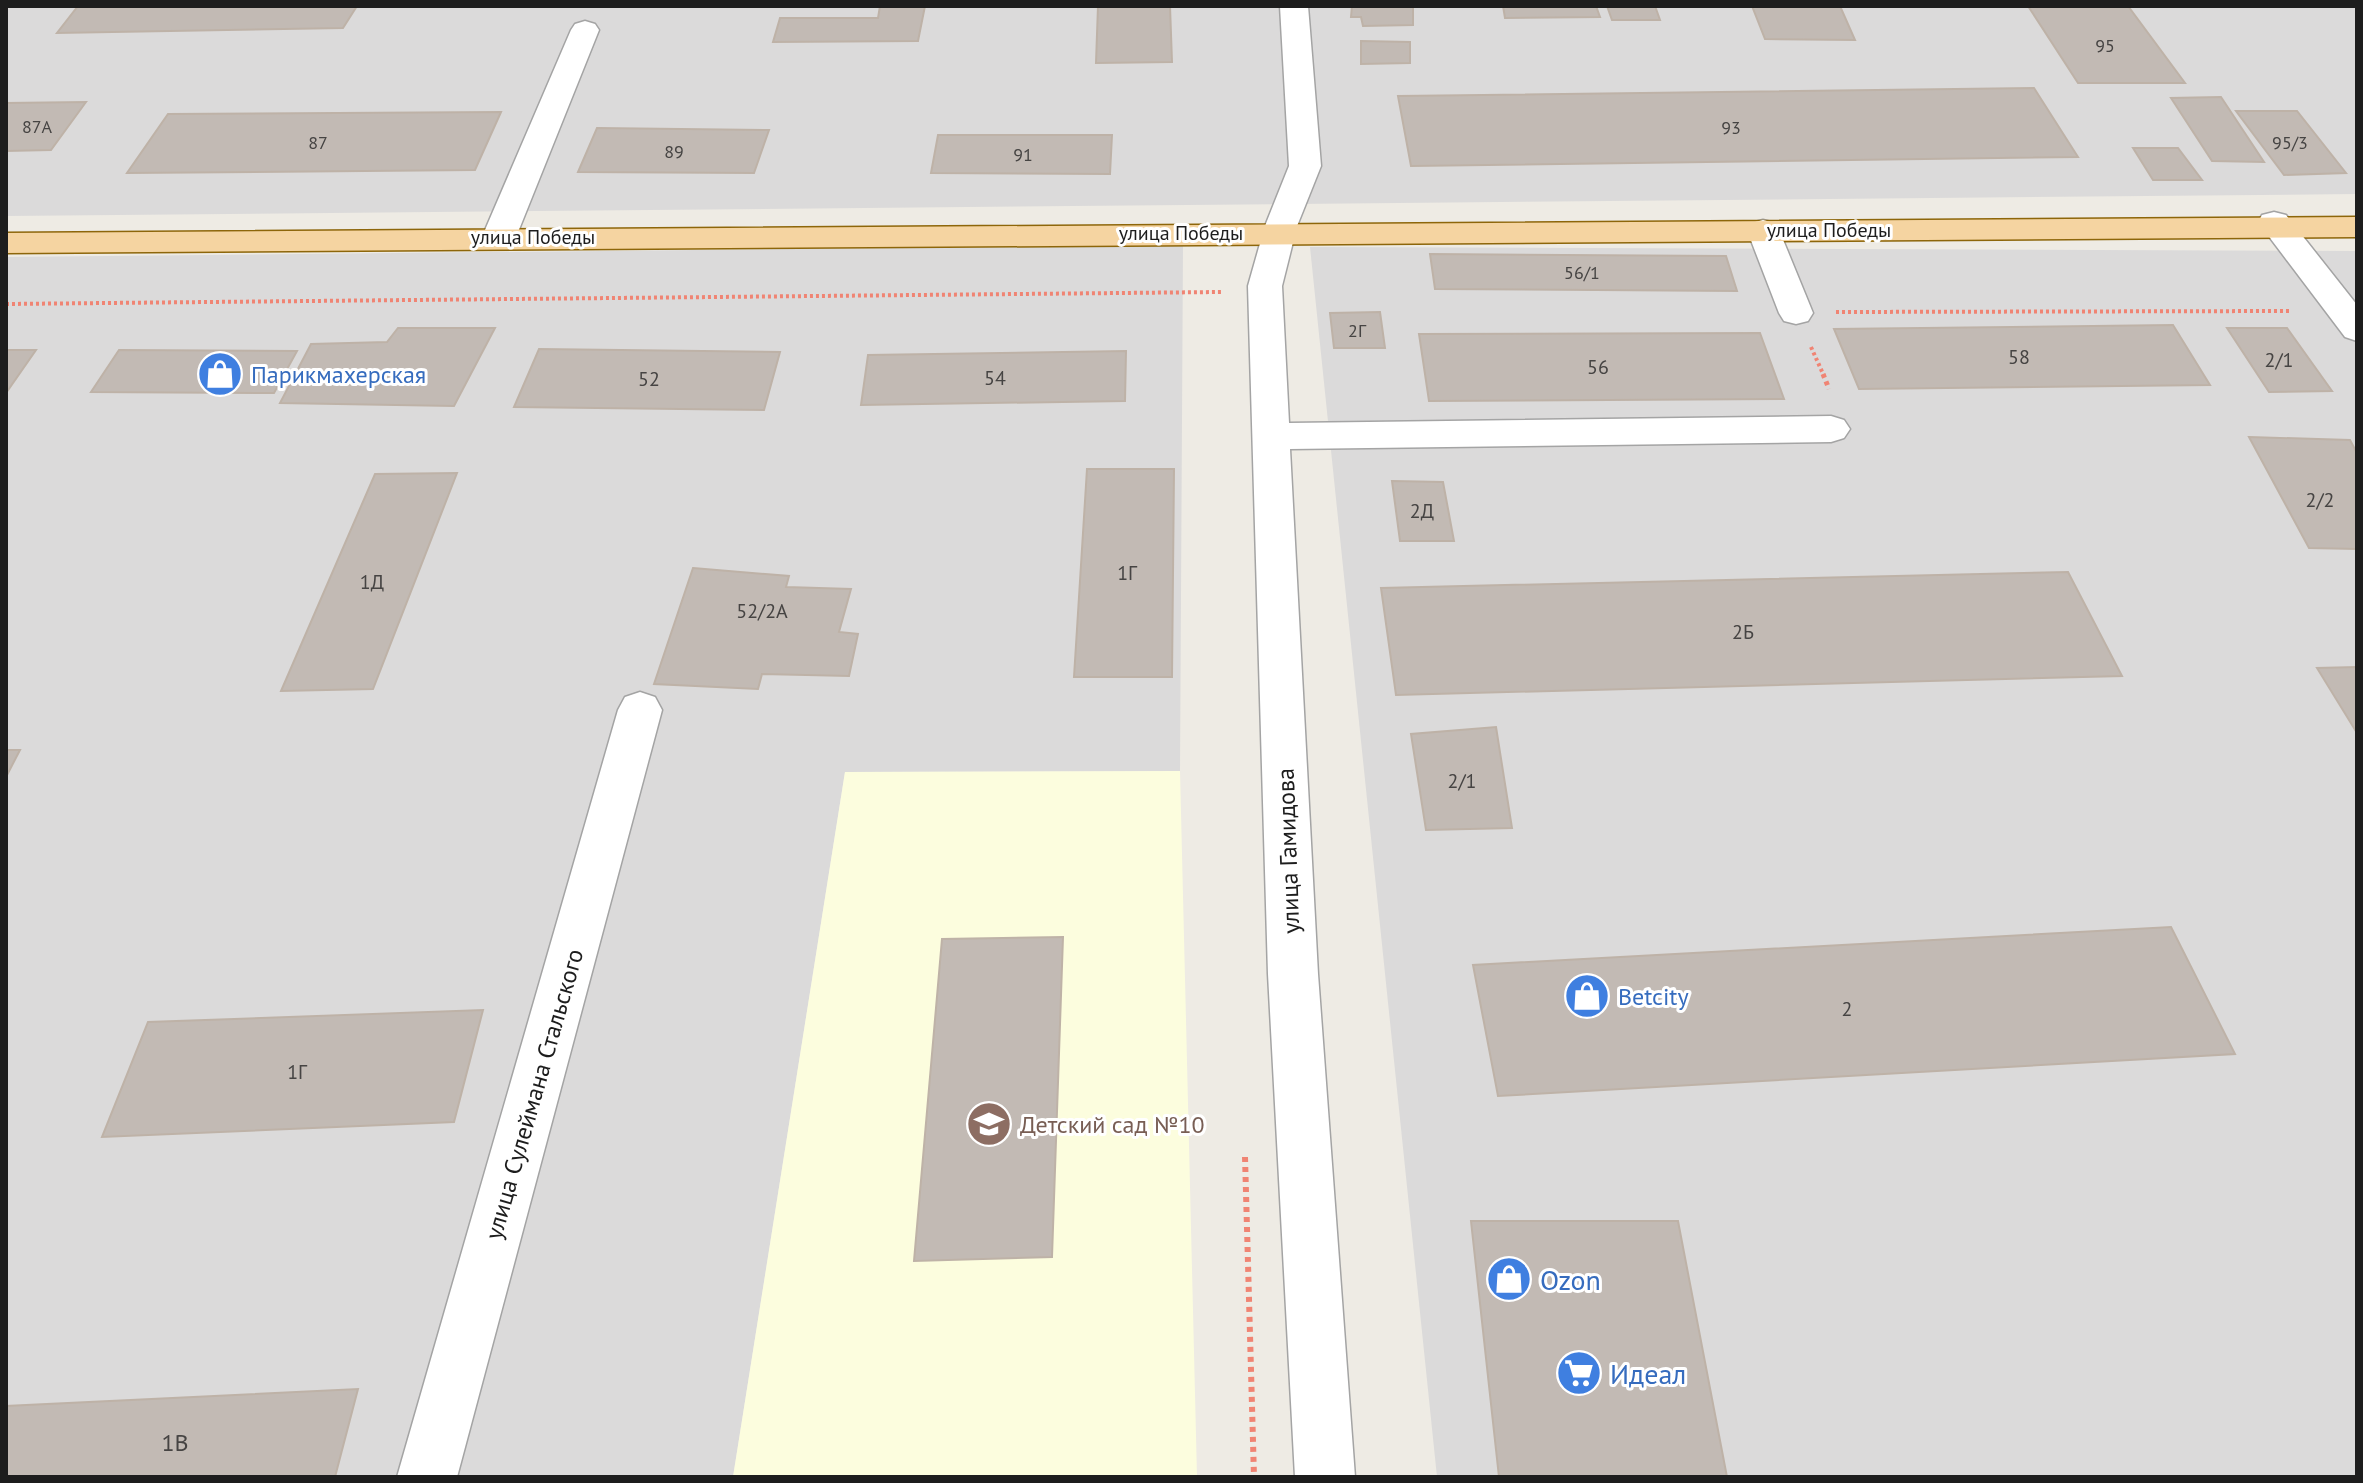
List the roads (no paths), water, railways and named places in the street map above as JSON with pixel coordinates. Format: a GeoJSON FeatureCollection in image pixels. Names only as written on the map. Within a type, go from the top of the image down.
{"type":"FeatureCollection","features":[{"type":"Feature","properties":{"kind":"main road","name":"улица Победы"},"geometry":{"type":"LineString","coordinates":[[1280,229],[1763,230],[2357,224]]}},
{"type":"Feature","properties":{"kind":"main road","name":"улица Победы"},"geometry":{"type":"LineString","coordinates":[[6,240],[500,234],[2276,225]]}},
{"type":"Feature","properties":{"kind":"street","name":"улица Гамидова"},"geometry":{"type":"LineString","coordinates":[[1294,6],[1305,166],[1280,229],[1265,286],[1293,974],[1325,1477]]}},
{"type":"Feature","properties":{"kind":"street"},"geometry":{"type":"LineString","coordinates":[[500,234],[585,30]]}},
{"type":"Feature","properties":{"kind":"street"},"geometry":{"type":"LineString","coordinates":[[2276,225],[2350,320]]}},
{"type":"Feature","properties":{"kind":"street"},"geometry":{"type":"LineString","coordinates":[[1763,230],[1796,313]]}},
{"type":"Feature","properties":{"kind":"street"},"geometry":{"type":"LineString","coordinates":[[1271,436],[1831,429]]}},
{"type":"Feature","properties":{"kind":"street","name":"улица Сулеймана Стальского"},"geometry":{"type":"LineString","coordinates":[[427,1477],[640,710]]}},
{"type":"Feature","properties":{"kind":"place","name":"Парикмахерская"},"geometry":{"type":"Point","coordinates":[220,374]}},
{"type":"Feature","properties":{"kind":"place","name":"Betcity"},"geometry":{"type":"Point","coordinates":[1587,996]}},
{"type":"Feature","properties":{"kind":"place","name":"Детский сад №10"},"geometry":{"type":"Point","coordinates":[989,1124]}},
{"type":"Feature","properties":{"kind":"place","name":"Ozon"},"geometry":{"type":"Point","coordinates":[1509,1279]}},
{"type":"Feature","properties":{"kind":"place","name":"Идеал"},"geometry":{"type":"Point","coordinates":[1579,1373]}}]}
